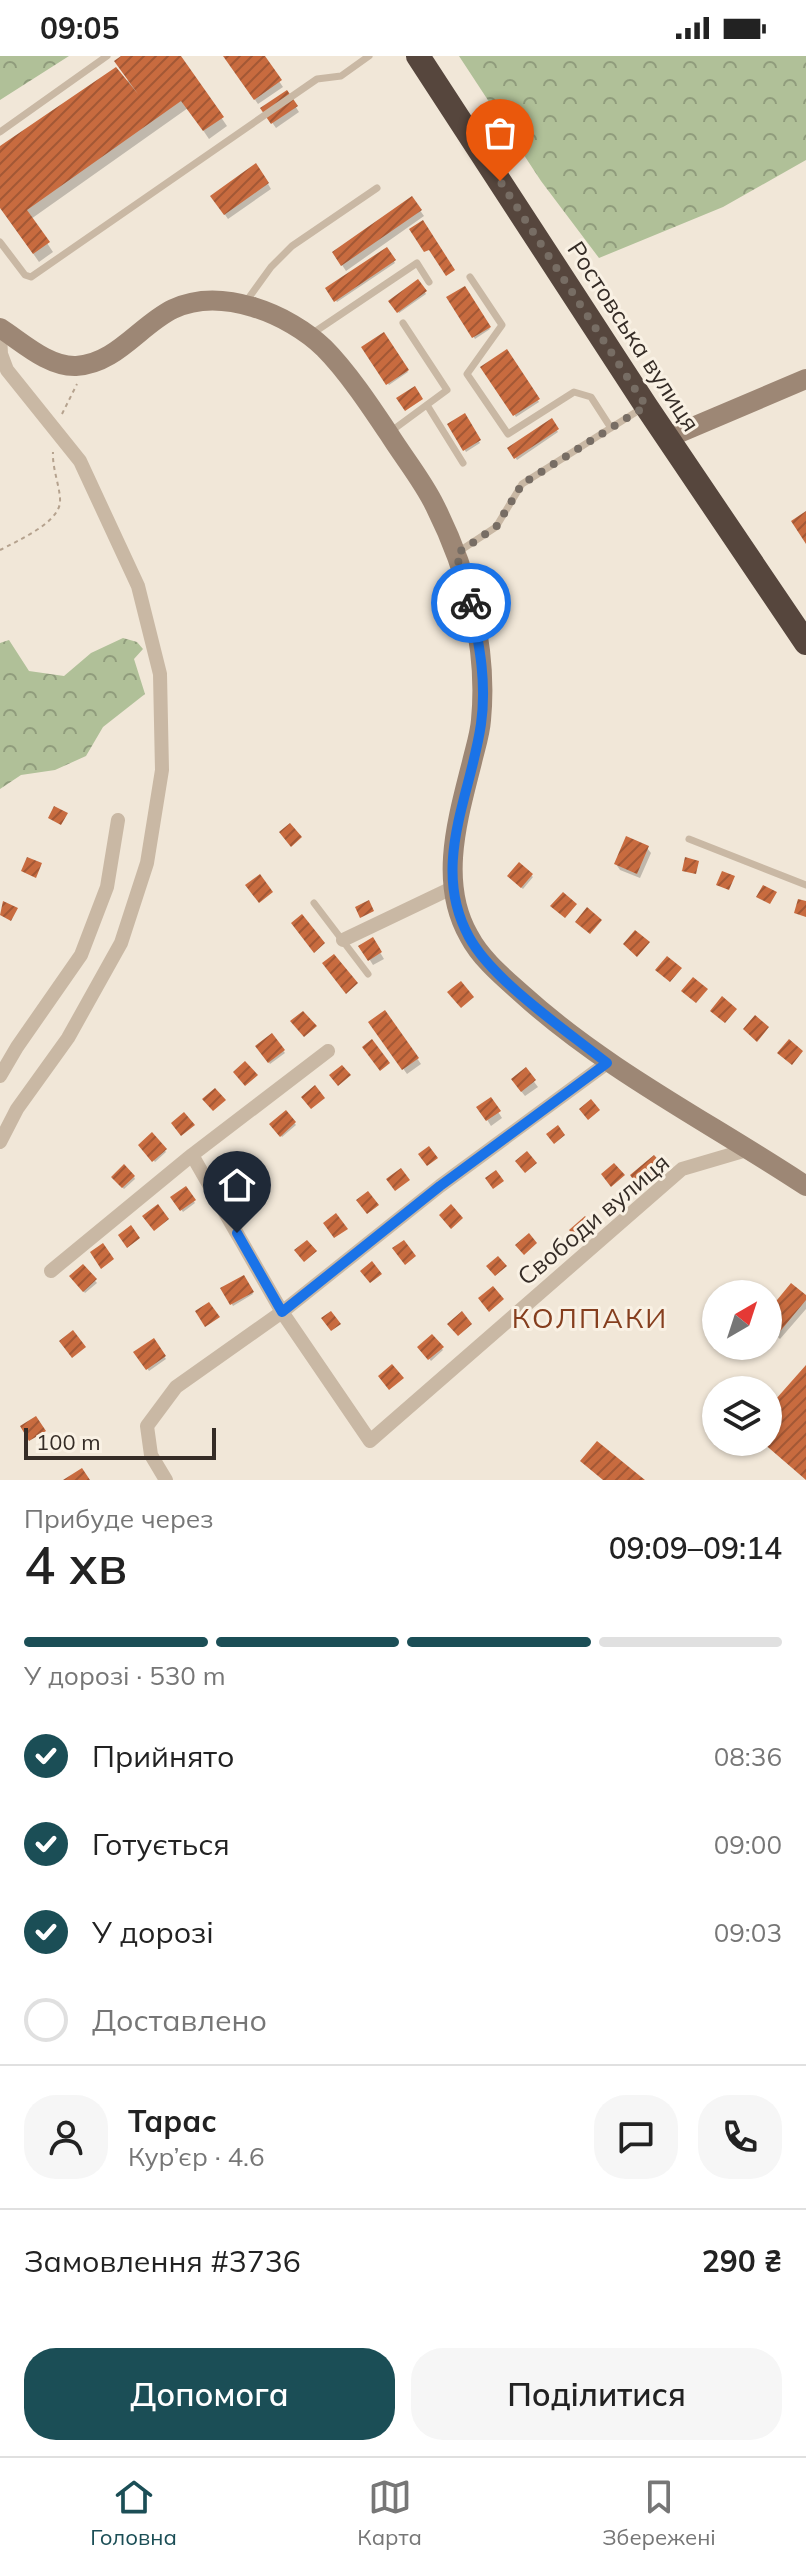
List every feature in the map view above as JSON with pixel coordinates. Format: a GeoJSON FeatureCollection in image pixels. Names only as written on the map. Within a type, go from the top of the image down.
{"type":"FeatureCollection","features":[{"type":"Feature","properties":{"kind":"highway","name":"Ростовська вулиця"},"geometry":{"type":"LineString","coordinates":[[418,56],[667,438],[806,643]]}},
{"type":"Feature","properties":{"kind":"main road"},"geometry":{"type":"LineString","coordinates":[[0,328],[57,363],[76,366],[114,353],[173,309],[204,300],[232,302],[278,315],[324,348],[369,405],[434,503],[471,599],[484,670],[481,724],[454,832],[453,882],[456,908],[469,938],[491,966],[535,1006],[607,1063],[806,1186]]}},
{"type":"Feature","properties":{"kind":"main road"},"geometry":{"type":"LineString","coordinates":[[667,438],[806,379]]}},
{"type":"Feature","properties":{"kind":"street"},"geometry":{"type":"LineString","coordinates":[[0,336],[1,354],[7,370],[80,461],[138,586],[160,674],[162,770],[147,863],[121,943],[68,1038],[17,1109],[0,1142]]}},
{"type":"Feature","properties":{"kind":"street"},"geometry":{"type":"LineString","coordinates":[[0,1076],[81,955],[107,887],[118,820]]}},
{"type":"Feature","properties":{"kind":"street"},"geometry":{"type":"LineString","coordinates":[[343,940],[453,882]]}},
{"type":"Feature","properties":{"kind":"street"},"geometry":{"type":"LineString","coordinates":[[51,1271],[192,1155],[328,1051]]}},
{"type":"Feature","properties":{"kind":"street"},"geometry":{"type":"LineString","coordinates":[[166,1480],[151,1455],[147,1426],[176,1387],[282,1312],[440,1186],[607,1063]]}},
{"type":"Feature","properties":{"kind":"street","name":"Свободи вулиця"},"geometry":{"type":"LineString","coordinates":[[282,1312],[370,1441],[682,1169],[750,1149]]}},
{"type":"Feature","properties":{"kind":"street"},"geometry":{"type":"LineString","coordinates":[[192,1155],[282,1312]]}},
{"type":"Feature","properties":{"kind":"lane"},"geometry":{"type":"LineString","coordinates":[[0,132],[107,56]]}},
{"type":"Feature","properties":{"kind":"lane"},"geometry":{"type":"LineString","coordinates":[[0,242],[25,275],[31,277],[317,79],[341,76],[369,56]]}},
{"type":"Feature","properties":{"kind":"lane"},"geometry":{"type":"LineString","coordinates":[[244,305],[271,267],[292,246],[377,188]]}},
{"type":"Feature","properties":{"kind":"lane"},"geometry":{"type":"LineString","coordinates":[[308,337],[417,263],[429,282]]}},
{"type":"Feature","properties":{"kind":"lane"},"geometry":{"type":"LineString","coordinates":[[470,277],[502,325],[467,374],[508,434],[574,392],[591,397],[611,428]]}},
{"type":"Feature","properties":{"kind":"lane"},"geometry":{"type":"LineString","coordinates":[[388,433],[447,390],[403,323]]}},
{"type":"Feature","properties":{"kind":"lane"},"geometry":{"type":"LineString","coordinates":[[427,405],[463,463]]}},
{"type":"Feature","properties":{"kind":"lane"},"geometry":{"type":"LineString","coordinates":[[456,554],[496,527],[522,484],[646,406]]}},
{"type":"Feature","properties":{"kind":"lane"},"geometry":{"type":"LineString","coordinates":[[689,839],[806,885]]}},
{"type":"Feature","properties":{"kind":"lane"},"geometry":{"type":"LineString","coordinates":[[314,903],[368,974]]}},
{"type":"Feature","properties":{"kind":"path"},"geometry":{"type":"LineString","coordinates":[[0,550],[47,523],[57,512],[60,501],[53,461],[57,429],[68,399],[95,361]]}},
{"type":"Feature","properties":{"kind":"green space"},"geometry":{"type":"Polygon","coordinates":[[[0,56],[69,56],[0,100],[0,56]]]}},
{"type":"Feature","properties":{"kind":"green space"},"geometry":{"type":"Polygon","coordinates":[[[459,56],[806,56],[806,160],[723,207],[599,258],[541,181],[459,56]]]}},
{"type":"Feature","properties":{"kind":"green space"},"geometry":{"type":"Polygon","coordinates":[[[123,638],[137,642],[143,649],[134,659],[145,694],[103,727],[86,756],[55,770],[21,775],[0,789],[0,643],[9,640],[29,671],[64,676],[91,653],[123,638]]]}},
{"type":"Feature","properties":{"kind":"building"},"geometry":{"type":"Polygon","coordinates":[[[121,56],[181,56],[224,117],[203,131],[181,101],[27,210],[50,242],[33,254],[0,208],[0,146],[116,67],[138,94],[114,61],[121,56]]]}},
{"type":"Feature","properties":{"kind":"building"},"geometry":{"type":"Polygon","coordinates":[[[223,56],[265,56],[282,80],[254,100],[223,56]]]}},
{"type":"Feature","properties":{"kind":"building"},"geometry":{"type":"Polygon","coordinates":[[[287,90],[298,106],[271,124],[260,108],[287,90]]]}},
{"type":"Feature","properties":{"kind":"building"},"geometry":{"type":"Polygon","coordinates":[[[256,163],[269,183],[224,215],[210,196],[256,163]]]}},
{"type":"Feature","properties":{"kind":"building"},"geometry":{"type":"Polygon","coordinates":[[[412,196],[422,210],[341,266],[332,252],[412,196]]]}},
{"type":"Feature","properties":{"kind":"building"},"geometry":{"type":"Polygon","coordinates":[[[423,220],[455,270],[446,276],[429,250],[424,252],[409,229],[423,220]]]}},
{"type":"Feature","properties":{"kind":"building"},"geometry":{"type":"Polygon","coordinates":[[[387,247],[396,260],[334,302],[325,288],[387,247]]]}},
{"type":"Feature","properties":{"kind":"building"},"geometry":{"type":"Polygon","coordinates":[[[418,279],[427,291],[397,313],[388,301],[418,279]]]}},
{"type":"Feature","properties":{"kind":"building"},"geometry":{"type":"Polygon","coordinates":[[[465,286],[491,327],[472,338],[446,297],[465,286]]]}},
{"type":"Feature","properties":{"kind":"building"},"geometry":{"type":"Polygon","coordinates":[[[384,332],[409,370],[386,385],[361,347],[384,332]]]}},
{"type":"Feature","properties":{"kind":"building"},"geometry":{"type":"Polygon","coordinates":[[[507,349],[540,399],[513,416],[480,367],[507,349]]]}},
{"type":"Feature","properties":{"kind":"building"},"geometry":{"type":"Polygon","coordinates":[[[415,386],[423,399],[405,411],[396,398],[415,386]]]}},
{"type":"Feature","properties":{"kind":"building"},"geometry":{"type":"Polygon","coordinates":[[[465,413],[481,440],[463,451],[447,424],[465,413]]]}},
{"type":"Feature","properties":{"kind":"building"},"geometry":{"type":"Polygon","coordinates":[[[552,418],[559,429],[514,459],[507,448],[552,418]]]}},
{"type":"Feature","properties":{"kind":"building"},"geometry":{"type":"Polygon","coordinates":[[[806,511],[806,544],[791,521],[806,511]]]}},
{"type":"Feature","properties":{"kind":"building"},"geometry":{"type":"Polygon","coordinates":[[[54,806],[68,813],[61,825],[48,818],[54,806]]]}},
{"type":"Feature","properties":{"kind":"building"},"geometry":{"type":"Polygon","coordinates":[[[290,823],[302,837],[291,847],[279,832],[290,823]]]}},
{"type":"Feature","properties":{"kind":"building"},"geometry":{"type":"Polygon","coordinates":[[[626,836],[649,846],[637,874],[614,864],[626,836]]]}},
{"type":"Feature","properties":{"kind":"building"},"geometry":{"type":"Polygon","coordinates":[[[27,857],[42,863],[36,878],[21,871],[27,857]]]}},
{"type":"Feature","properties":{"kind":"building"},"geometry":{"type":"Polygon","coordinates":[[[685,857],[699,861],[696,874],[682,871],[685,857]]]}},
{"type":"Feature","properties":{"kind":"building"},"geometry":{"type":"Polygon","coordinates":[[[519,862],[533,874],[521,888],[507,876],[519,862]]]}},
{"type":"Feature","properties":{"kind":"building"},"geometry":{"type":"Polygon","coordinates":[[[722,871],[735,876],[729,890],[716,885],[722,871]]]}},
{"type":"Feature","properties":{"kind":"building"},"geometry":{"type":"Polygon","coordinates":[[[260,874],[273,892],[259,903],[245,885],[260,874]]]}},
{"type":"Feature","properties":{"kind":"building"},"geometry":{"type":"Polygon","coordinates":[[[763,885],[777,892],[770,904],[756,897],[763,885]]]}},
{"type":"Feature","properties":{"kind":"building"},"geometry":{"type":"Polygon","coordinates":[[[563,892],[577,904],[565,918],[550,906],[563,892]]]}},
{"type":"Feature","properties":{"kind":"building"},"geometry":{"type":"Polygon","coordinates":[[[798,899],[806,901],[806,917],[794,913],[798,899]]]}},
{"type":"Feature","properties":{"kind":"building"},"geometry":{"type":"Polygon","coordinates":[[[369,900],[374,911],[360,918],[355,907],[369,900]]]}},
{"type":"Feature","properties":{"kind":"building"},"geometry":{"type":"Polygon","coordinates":[[[3,901],[18,908],[11,921],[0,915],[3,901]]]}},
{"type":"Feature","properties":{"kind":"building"},"geometry":{"type":"Polygon","coordinates":[[[587,907],[602,920],[590,934],[575,922],[587,907]]]}},
{"type":"Feature","properties":{"kind":"building"},"geometry":{"type":"Polygon","coordinates":[[[302,914],[325,943],[314,953],[291,923],[302,914]]]}},
{"type":"Feature","properties":{"kind":"building"},"geometry":{"type":"Polygon","coordinates":[[[635,930],[650,942],[637,957],[623,944],[635,930]]]}},
{"type":"Feature","properties":{"kind":"building"},"geometry":{"type":"Polygon","coordinates":[[[373,937],[382,952],[368,961],[358,946],[373,937]]]}},
{"type":"Feature","properties":{"kind":"building"},"geometry":{"type":"Polygon","coordinates":[[[334,954],[358,983],[346,994],[322,963],[334,954]]]}},
{"type":"Feature","properties":{"kind":"building"},"geometry":{"type":"Polygon","coordinates":[[[667,956],[682,968],[670,982],[655,970],[667,956]]]}},
{"type":"Feature","properties":{"kind":"building"},"geometry":{"type":"Polygon","coordinates":[[[693,977],[708,989],[696,1003],[681,991],[693,977]]]}},
{"type":"Feature","properties":{"kind":"building"},"geometry":{"type":"Polygon","coordinates":[[[461,981],[474,997],[461,1008],[447,992],[461,981]]]}},
{"type":"Feature","properties":{"kind":"building"},"geometry":{"type":"Polygon","coordinates":[[[722,996],[737,1009],[725,1023],[710,1011],[722,996]]]}},
{"type":"Feature","properties":{"kind":"building"},"geometry":{"type":"Polygon","coordinates":[[[385,1010],[419,1058],[402,1070],[368,1022],[385,1010]]]}},
{"type":"Feature","properties":{"kind":"building"},"geometry":{"type":"Polygon","coordinates":[[[303,1011],[317,1026],[304,1037],[290,1021],[303,1011]]]}},
{"type":"Feature","properties":{"kind":"building"},"geometry":{"type":"Polygon","coordinates":[[[755,1015],[769,1027],[757,1042],[743,1029],[755,1015]]]}},
{"type":"Feature","properties":{"kind":"building"},"geometry":{"type":"Polygon","coordinates":[[[272,1033],[285,1050],[268,1063],[255,1046],[272,1033]]]}},
{"type":"Feature","properties":{"kind":"building"},"geometry":{"type":"Polygon","coordinates":[[[372,1039],[390,1063],[380,1071],[362,1047],[372,1039]]]}},
{"type":"Feature","properties":{"kind":"building"},"geometry":{"type":"Polygon","coordinates":[[[789,1039],[803,1051],[792,1065],[777,1053],[789,1039]]]}},
{"type":"Feature","properties":{"kind":"building"},"geometry":{"type":"Polygon","coordinates":[[[245,1061],[258,1075],[245,1086],[233,1072],[245,1061]]]}},
{"type":"Feature","properties":{"kind":"building"},"geometry":{"type":"Polygon","coordinates":[[[342,1065],[351,1075],[338,1086],[329,1075],[342,1065]]]}},
{"type":"Feature","properties":{"kind":"building"},"geometry":{"type":"Polygon","coordinates":[[[526,1067],[536,1080],[521,1092],[511,1079],[526,1067]]]}},
{"type":"Feature","properties":{"kind":"building"},"geometry":{"type":"Polygon","coordinates":[[[315,1085],[325,1098],[311,1109],[301,1097],[315,1085]]]}},
{"type":"Feature","properties":{"kind":"building"},"geometry":{"type":"Polygon","coordinates":[[[215,1088],[226,1100],[213,1111],[202,1099],[215,1088]]]}},
{"type":"Feature","properties":{"kind":"building"},"geometry":{"type":"Polygon","coordinates":[[[491,1097],[501,1111],[486,1121],[476,1107],[491,1097]]]}},
{"type":"Feature","properties":{"kind":"building"},"geometry":{"type":"Polygon","coordinates":[[[591,1099],[600,1110],[588,1120],[579,1109],[591,1099]]]}},
{"type":"Feature","properties":{"kind":"building"},"geometry":{"type":"Polygon","coordinates":[[[286,1110],[296,1122],[280,1137],[269,1124],[286,1110]]]}},
{"type":"Feature","properties":{"kind":"building"},"geometry":{"type":"Polygon","coordinates":[[[184,1112],[195,1125],[181,1136],[171,1123],[184,1112]]]}},
{"type":"Feature","properties":{"kind":"building"},"geometry":{"type":"Polygon","coordinates":[[[558,1125],[565,1135],[554,1144],[546,1134],[558,1125]]]}},
{"type":"Feature","properties":{"kind":"building"},"geometry":{"type":"Polygon","coordinates":[[[152,1132],[167,1149],[152,1162],[138,1145],[152,1132]]]}},
{"type":"Feature","properties":{"kind":"building"},"geometry":{"type":"Polygon","coordinates":[[[429,1146],[438,1158],[427,1166],[418,1154],[429,1146]]]}},
{"type":"Feature","properties":{"kind":"building"},"geometry":{"type":"Polygon","coordinates":[[[527,1151],[537,1163],[525,1173],[515,1161],[527,1151]]]}},
{"type":"Feature","properties":{"kind":"building"},"geometry":{"type":"Polygon","coordinates":[[[654,1155],[664,1166],[639,1187],[630,1175],[654,1155]]]}},
{"type":"Feature","properties":{"kind":"building"},"geometry":{"type":"Polygon","coordinates":[[[227,1157],[236,1171],[223,1179],[214,1165],[227,1157]]]}},
{"type":"Feature","properties":{"kind":"building"},"geometry":{"type":"Polygon","coordinates":[[[614,1163],[625,1175],[611,1187],[601,1174],[614,1163]]]}},
{"type":"Feature","properties":{"kind":"building"},"geometry":{"type":"Polygon","coordinates":[[[124,1164],[135,1176],[122,1188],[111,1177],[124,1164]]]}},
{"type":"Feature","properties":{"kind":"building"},"geometry":{"type":"Polygon","coordinates":[[[401,1168],[410,1180],[395,1191],[386,1179],[401,1168]]]}},
{"type":"Feature","properties":{"kind":"building"},"geometry":{"type":"Polygon","coordinates":[[[496,1170],[504,1181],[493,1189],[485,1178],[496,1170]]]}},
{"type":"Feature","properties":{"kind":"building"},"geometry":{"type":"Polygon","coordinates":[[[244,1182],[253,1195],[239,1205],[230,1192],[244,1182]]]}},
{"type":"Feature","properties":{"kind":"building"},"geometry":{"type":"Polygon","coordinates":[[[186,1186],[196,1200],[180,1211],[170,1197],[186,1186]]]}},
{"type":"Feature","properties":{"kind":"building"},"geometry":{"type":"Polygon","coordinates":[[[368,1191],[379,1205],[367,1214],[356,1200],[368,1191]]]}},
{"type":"Feature","properties":{"kind":"building"},"geometry":{"type":"Polygon","coordinates":[[[158,1204],[169,1219],[154,1231],[142,1216],[158,1204]]]}},
{"type":"Feature","properties":{"kind":"building"},"geometry":{"type":"Polygon","coordinates":[[[451,1204],[463,1218],[451,1229],[439,1215],[451,1204]]]}},
{"type":"Feature","properties":{"kind":"building"},"geometry":{"type":"Polygon","coordinates":[[[336,1213],[348,1229],[334,1238],[323,1223],[336,1213]]]}},
{"type":"Feature","properties":{"kind":"building"},"geometry":{"type":"Polygon","coordinates":[[[585,1216],[595,1228],[578,1241],[569,1230],[585,1216]]]}},
{"type":"Feature","properties":{"kind":"building"},"geometry":{"type":"Polygon","coordinates":[[[131,1225],[140,1238],[127,1248],[118,1235],[131,1225]]]}},
{"type":"Feature","properties":{"kind":"building"},"geometry":{"type":"Polygon","coordinates":[[[529,1233],[537,1243],[524,1255],[515,1245],[529,1233]]]}},
{"type":"Feature","properties":{"kind":"building"},"geometry":{"type":"Polygon","coordinates":[[[307,1240],[317,1251],[304,1262],[294,1250],[307,1240]]]}},
{"type":"Feature","properties":{"kind":"building"},"geometry":{"type":"Polygon","coordinates":[[[404,1240],[416,1256],[405,1265],[392,1248],[404,1240]]]}},
{"type":"Feature","properties":{"kind":"building"},"geometry":{"type":"Polygon","coordinates":[[[103,1243],[114,1259],[101,1269],[90,1252],[103,1243]]]}},
{"type":"Feature","properties":{"kind":"building"},"geometry":{"type":"Polygon","coordinates":[[[498,1256],[507,1266],[495,1276],[486,1266],[498,1256]]]}},
{"type":"Feature","properties":{"kind":"building"},"geometry":{"type":"Polygon","coordinates":[[[372,1261],[382,1274],[370,1283],[360,1271],[372,1261]]]}},
{"type":"Feature","properties":{"kind":"building"},"geometry":{"type":"Polygon","coordinates":[[[83,1264],[97,1279],[83,1292],[69,1276],[83,1264]]]}},
{"type":"Feature","properties":{"kind":"building"},"geometry":{"type":"Polygon","coordinates":[[[244,1275],[254,1292],[230,1305],[220,1288],[244,1275]]]}},
{"type":"Feature","properties":{"kind":"building"},"geometry":{"type":"Polygon","coordinates":[[[791,1283],[806,1295],[806,1300],[782,1329],[782,1294],[791,1283]]]}},
{"type":"Feature","properties":{"kind":"building"},"geometry":{"type":"Polygon","coordinates":[[[493,1286],[504,1299],[489,1312],[478,1298],[493,1286]]]}},
{"type":"Feature","properties":{"kind":"building"},"geometry":{"type":"Polygon","coordinates":[[[209,1302],[220,1317],[205,1327],[195,1311],[209,1302]]]}},
{"type":"Feature","properties":{"kind":"building"},"geometry":{"type":"Polygon","coordinates":[[[331,1311],[341,1324],[331,1331],[321,1318],[331,1311]]]}},
{"type":"Feature","properties":{"kind":"building"},"geometry":{"type":"Polygon","coordinates":[[[462,1311],[472,1324],[458,1336],[447,1324],[462,1311]]]}},
{"type":"Feature","properties":{"kind":"building"},"geometry":{"type":"Polygon","coordinates":[[[73,1330],[86,1347],[72,1358],[59,1341],[73,1330]]]}},
{"type":"Feature","properties":{"kind":"building"},"geometry":{"type":"Polygon","coordinates":[[[432,1334],[444,1347],[428,1360],[417,1347],[432,1334]]]}},
{"type":"Feature","properties":{"kind":"building"},"geometry":{"type":"Polygon","coordinates":[[[154,1338],[166,1356],[146,1370],[133,1352],[154,1338]]]}},
{"type":"Feature","properties":{"kind":"building"},"geometry":{"type":"Polygon","coordinates":[[[392,1364],[404,1378],[389,1390],[378,1376],[392,1364]]]}},
{"type":"Feature","properties":{"kind":"building"},"geometry":{"type":"Polygon","coordinates":[[[806,1365],[806,1480],[778,1456],[782,1456],[782,1392],[806,1365]]]}},
{"type":"Feature","properties":{"kind":"building"},"geometry":{"type":"Polygon","coordinates":[[[36,1416],[46,1431],[29,1441],[20,1426],[36,1416]]]}},
{"type":"Feature","properties":{"kind":"building"},"geometry":{"type":"Polygon","coordinates":[[[597,1441],[645,1480],[603,1480],[580,1461],[597,1441]]]}},
{"type":"Feature","properties":{"kind":"building"},"geometry":{"type":"Polygon","coordinates":[[[82,1468],[90,1480],[63,1480],[82,1468]]]}},
{"type":"Feature","properties":{"kind":"way so far"},"geometry":{"type":"LineString","coordinates":[[471,603],[456,554],[496,527],[522,484],[646,406],[500,181]]}},
{"type":"Feature","properties":{"kind":"district","name":"КОЛПАКИ"},"geometry":{"type":"Point","coordinates":[590,1317]}},
{"type":"Feature","properties":{"kind":"route"},"geometry":{"type":"LineString","coordinates":[[237,1233],[282,1312],[440,1186],[607,1063],[535,1006],[491,966],[469,938],[456,908],[454,832],[481,724],[484,670],[471,603]]}}]}
